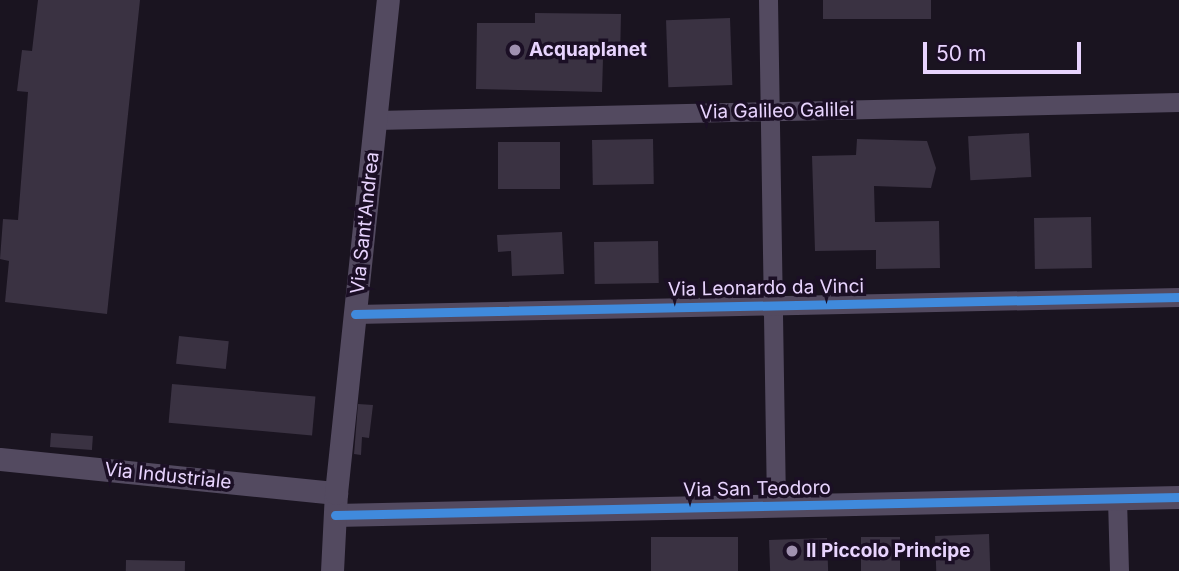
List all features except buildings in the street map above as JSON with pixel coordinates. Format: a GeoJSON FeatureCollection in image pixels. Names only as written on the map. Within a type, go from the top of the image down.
{"type":"FeatureCollection","features":[{"type":"Feature","properties":{"kind":"street","name":"Via Sant'Andrea"},"geometry":{"type":"LineString","coordinates":[[332,571],[335,504],[388,0]]}},
{"type":"Feature","properties":{"kind":"street"},"geometry":{"type":"LineString","coordinates":[[768,0],[776,506]]}},
{"type":"Feature","properties":{"kind":"street","name":"Via Galileo Galilei"},"geometry":{"type":"LineString","coordinates":[[376,120],[1179,102]]}},
{"type":"Feature","properties":{"kind":"street","name":"Via Leonardo da Vinci"},"geometry":{"type":"LineString","coordinates":[[355,314],[1179,297]]}},
{"type":"Feature","properties":{"kind":"street","name":"Via Industriale"},"geometry":{"type":"LineString","coordinates":[[0,459],[335,504]]}},
{"type":"Feature","properties":{"kind":"street","name":"Via San Teodoro"},"geometry":{"type":"LineString","coordinates":[[335,504],[776,506],[1179,497]]}},
{"type":"Feature","properties":{"kind":"street"},"geometry":{"type":"LineString","coordinates":[[1117,499],[1119,571]]}},
{"type":"Feature","properties":{"kind":"cycle path"},"geometry":{"type":"LineString","coordinates":[[355,314],[1179,297]]}},
{"type":"Feature","properties":{"kind":"cycle path"},"geometry":{"type":"LineString","coordinates":[[335,515],[1179,497]]}},
{"type":"Feature","properties":{"kind":"place","name":"Acquaplanet"},"geometry":{"type":"Point","coordinates":[515,50]}},
{"type":"Feature","properties":{"kind":"place","name":"Il Piccolo Principe"},"geometry":{"type":"Point","coordinates":[792,551]}}]}
